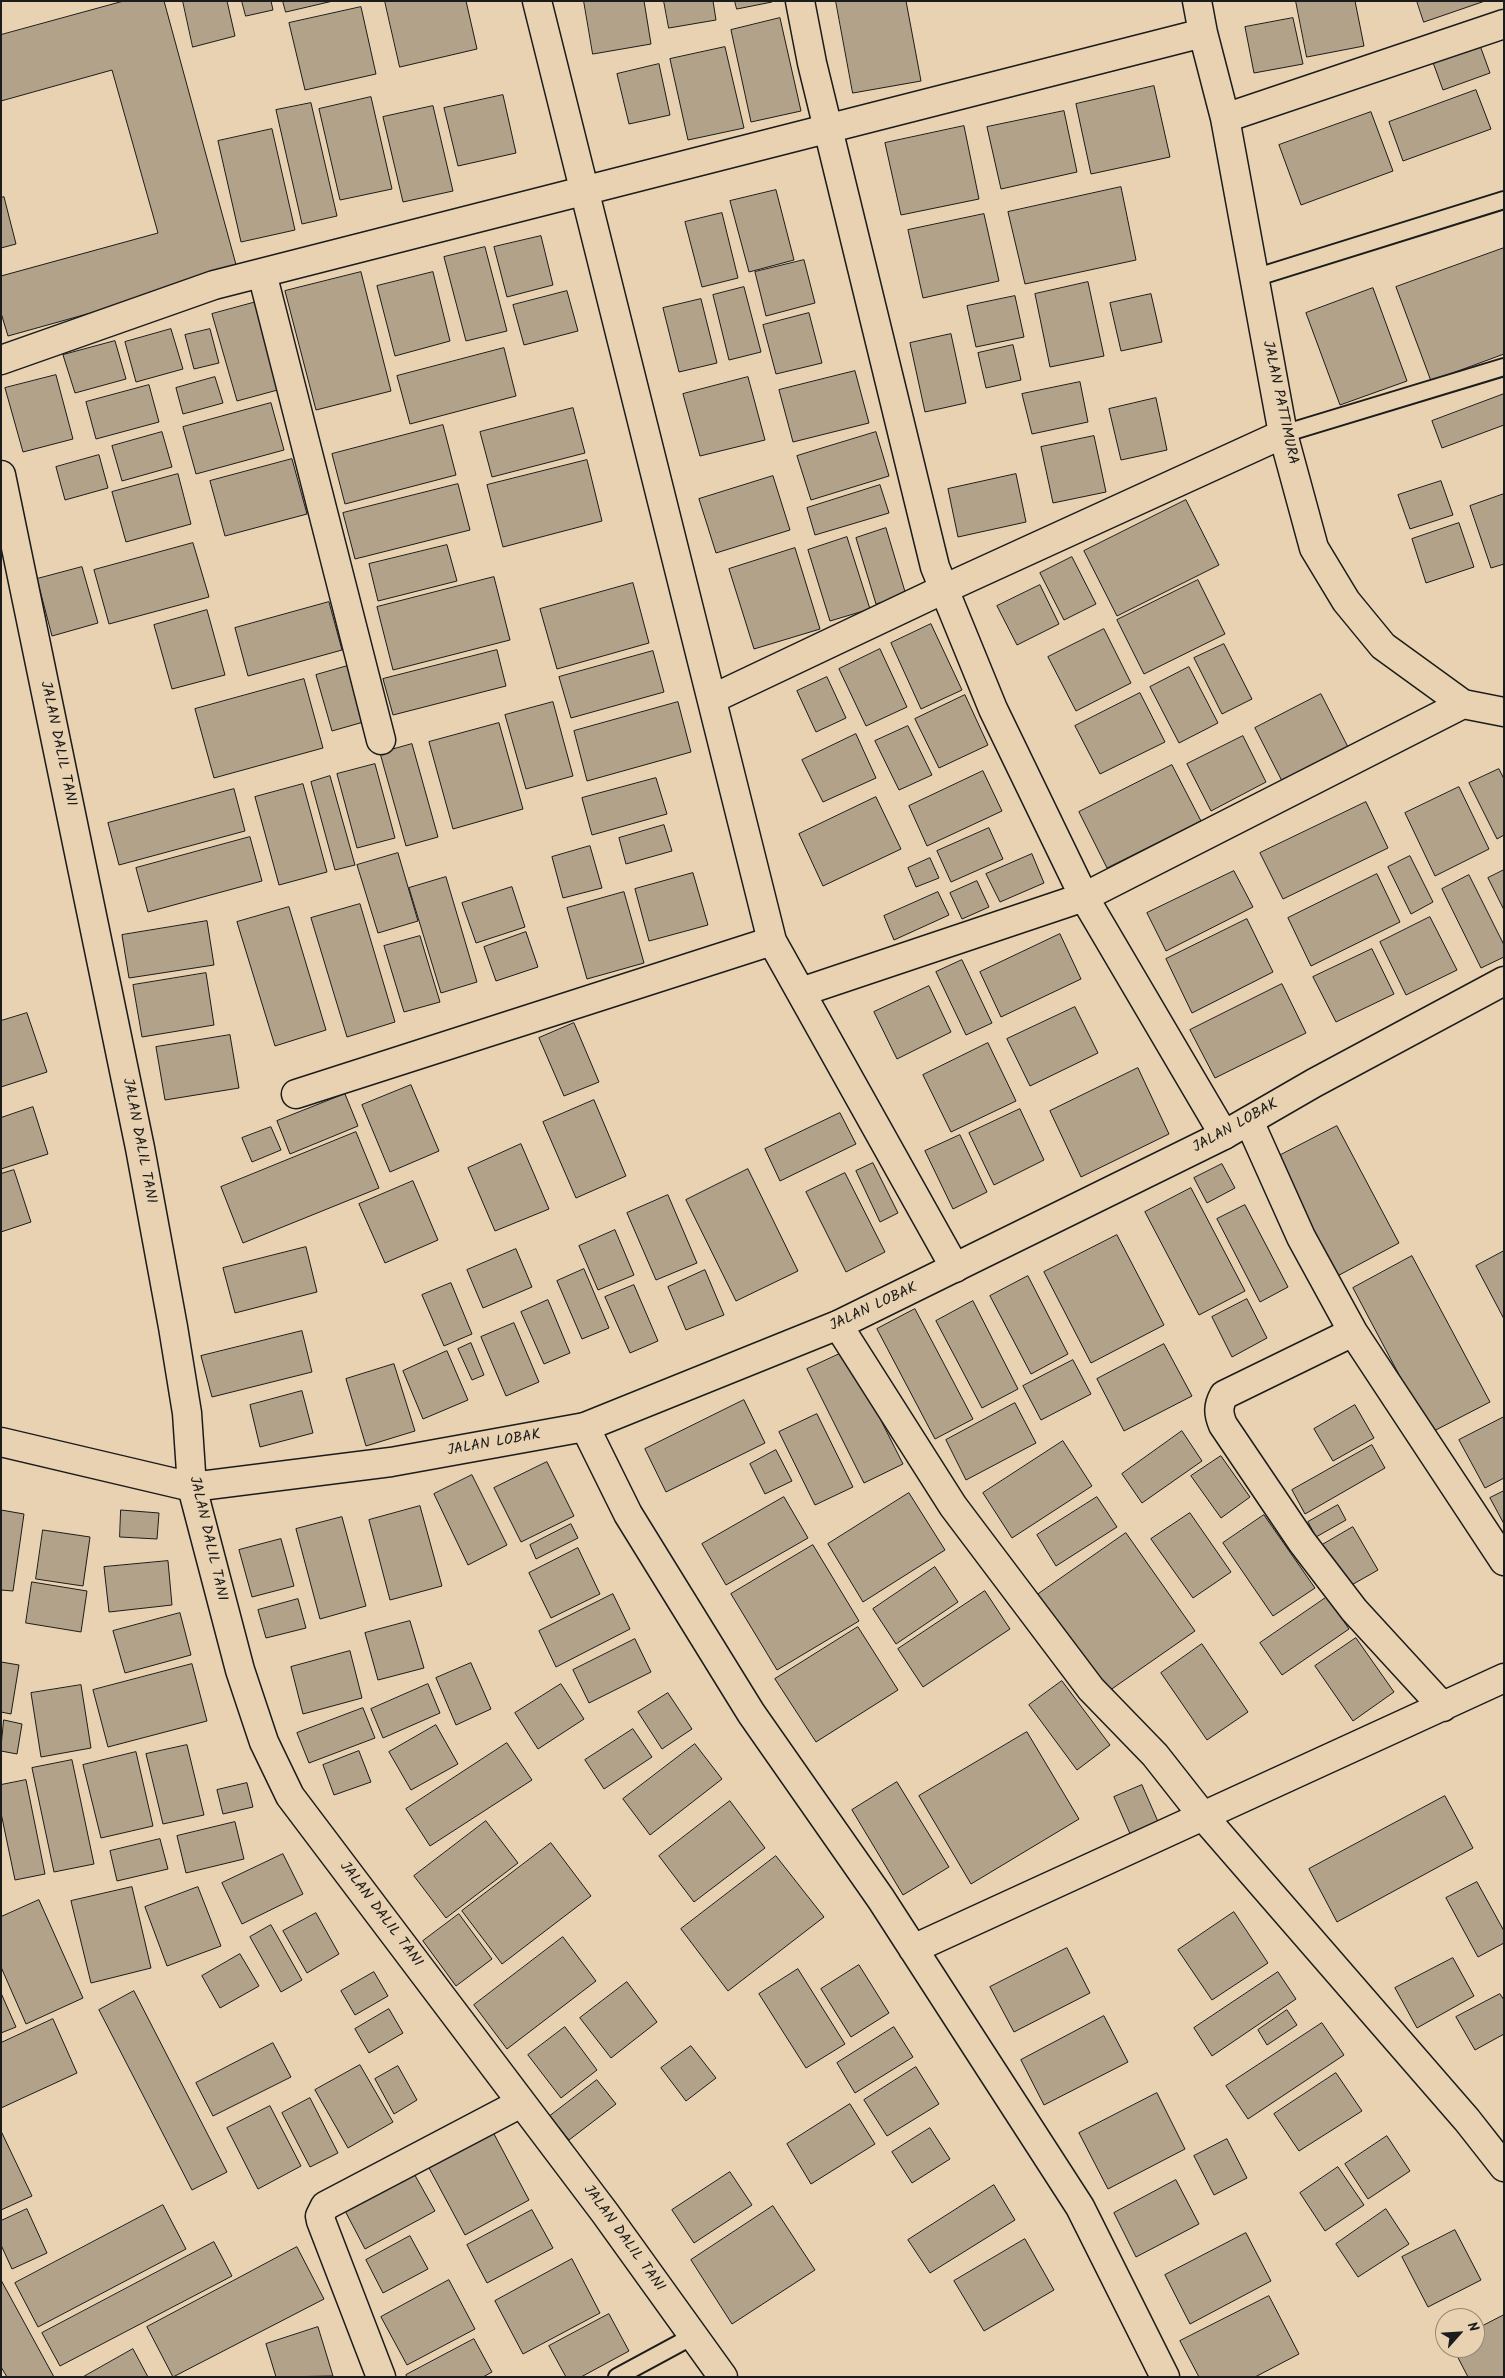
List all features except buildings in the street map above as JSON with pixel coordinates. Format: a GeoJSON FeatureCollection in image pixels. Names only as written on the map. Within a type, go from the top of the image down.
{"type":"FeatureCollection","features":[{"type":"Feature","properties":{"kind":"street"},"geometry":{"type":"LineString","coordinates":[[537,1],[772,941],[955,1268]]}},
{"type":"Feature","properties":{"kind":"street"},"geometry":{"type":"LineString","coordinates":[[800,1],[827,127],[935,567],[993,708],[1084,897],[1224,1135]]}},
{"type":"Feature","properties":{"kind":"street","name":"JALAN PATTIMURA"},"geometry":{"type":"LineString","coordinates":[[1197,1],[1203,33],[1226,118],[1283,434],[1314,548],[1346,601],[1383,646],[1463,704],[1504,712]]}},
{"type":"Feature","properties":{"kind":"street"},"geometry":{"type":"LineString","coordinates":[[1226,118],[1504,24]]}},
{"type":"Feature","properties":{"kind":"street"},"geometry":{"type":"LineString","coordinates":[[1,360],[214,285],[586,192],[827,127],[1203,33]]}},
{"type":"Feature","properties":{"kind":"street"},"geometry":{"type":"LineString","coordinates":[[262,273],[381,740]]}},
{"type":"Feature","properties":{"kind":"street"},"geometry":{"type":"LineString","coordinates":[[712,699],[944,589],[1283,434]]}},
{"type":"Feature","properties":{"kind":"street","name":"JALAN DALIL TANI"},"geometry":{"type":"LineString","coordinates":[[1,474],[140,1148],[187,1413],[192,1487],[240,1670],[264,1742],[290,1796],[605,2213],[723,2377]]}},
{"type":"Feature","properties":{"kind":"street"},"geometry":{"type":"LineString","coordinates":[[801,992],[1084,897],[1463,704]]}},
{"type":"Feature","properties":{"kind":"street"},"geometry":{"type":"LineString","coordinates":[[296,1094],[772,941]]}},
{"type":"Feature","properties":{"kind":"street","name":"JALAN LOBAK"},"geometry":{"type":"LineString","coordinates":[[192,1487],[391,1462],[585,1427],[838,1326],[1224,1135],[1504,981]]}},
{"type":"Feature","properties":{"kind":"street"},"geometry":{"type":"LineString","coordinates":[[1249,1121],[1301,1237],[1352,1332],[1504,1561]]}},
{"type":"Feature","properties":{"kind":"street"},"geometry":{"type":"LineString","coordinates":[[838,1326],[953,1506],[1091,1689],[1155,1755],[1203,1816],[1467,2120],[1504,2167]]}},
{"type":"Feature","properties":{"kind":"street"},"geometry":{"type":"LineString","coordinates":[[1352,1332],[1224,1396],[1219,1404],[1219,1415],[1223,1425],[1302,1542],[1354,1610],[1443,1707]]}},
{"type":"Feature","properties":{"kind":"street"},"geometry":{"type":"LineString","coordinates":[[585,1427],[628,1514],[752,1713],[913,1949],[1080,2207],[1165,2377]]}},
{"type":"Feature","properties":{"kind":"street"},"geometry":{"type":"LineString","coordinates":[[1,1442],[192,1487]]}},
{"type":"Feature","properties":{"kind":"street"},"geometry":{"type":"LineString","coordinates":[[913,1949],[1504,1678]]}},
{"type":"Feature","properties":{"kind":"street"},"geometry":{"type":"LineString","coordinates":[[381,2377],[321,2221],[322,2210],[325,2206],[521,2104]]}},
{"type":"Feature","properties":{"kind":"lane"},"geometry":{"type":"LineString","coordinates":[[1254,278],[1504,200]]}},
{"type":"Feature","properties":{"kind":"lane"},"geometry":{"type":"LineString","coordinates":[[1283,434],[1504,367]]}},
{"type":"Feature","properties":{"kind":"lane"},"geometry":{"type":"LineString","coordinates":[[617,2377],[692,2336]]}}]}
